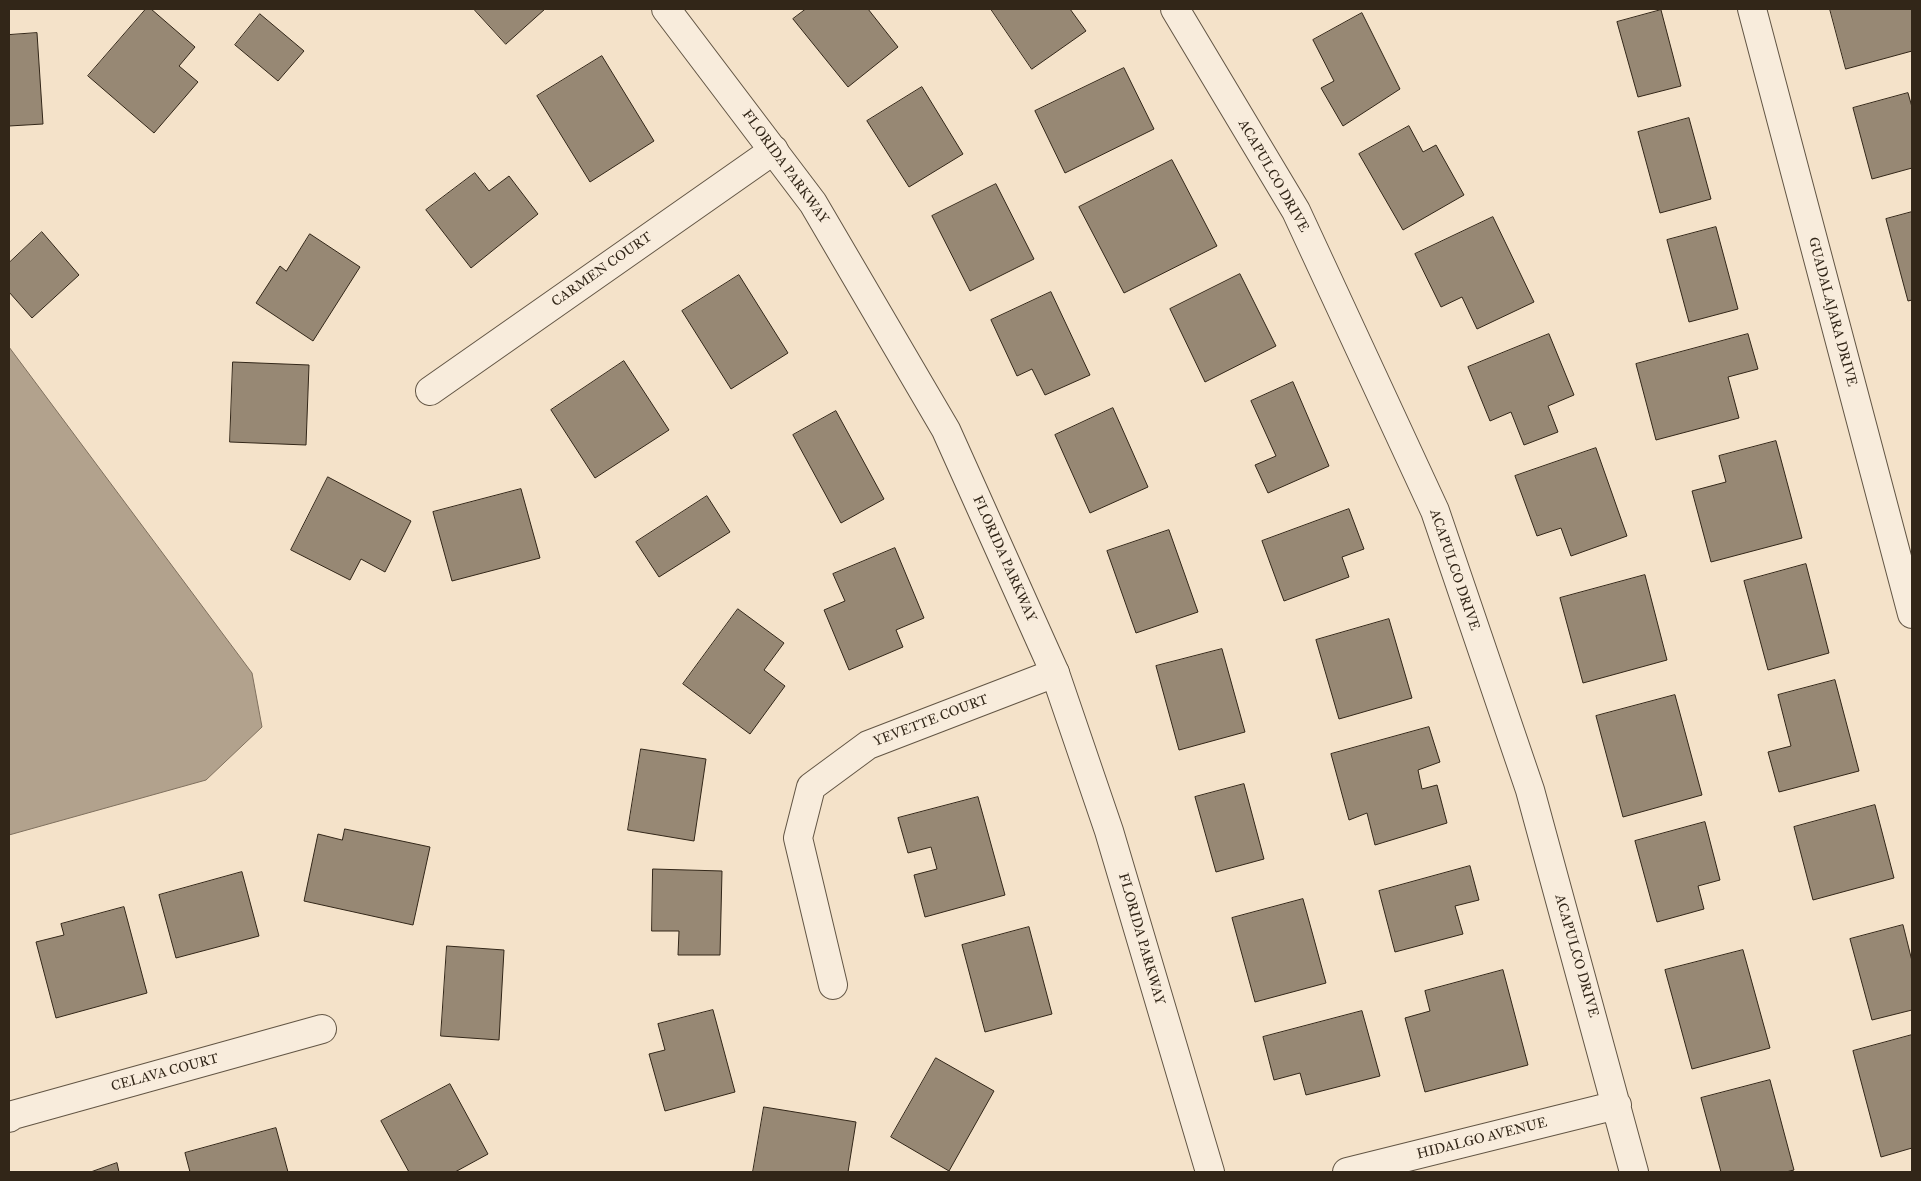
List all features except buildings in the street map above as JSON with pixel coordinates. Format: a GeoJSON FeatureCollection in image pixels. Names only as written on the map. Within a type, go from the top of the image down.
{"type":"FeatureCollection","features":[{"type":"Feature","properties":{"kind":"street","name":"FLORIDA PARKWAY"},"geometry":{"type":"LineString","coordinates":[[666,9],[814,203],[946,430],[1056,673],[1109,831],[1210,1172]]}},
{"type":"Feature","properties":{"kind":"street","name":"ACAPULCO DRIVE"},"geometry":{"type":"LineString","coordinates":[[1175,9],[1296,211],[1435,511],[1530,790],[1634,1172]]}},
{"type":"Feature","properties":{"kind":"street","name":"GUADALAJARA DRIVE"},"geometry":{"type":"LineString","coordinates":[[1752,9],[1912,614]]}},
{"type":"Feature","properties":{"kind":"street","name":"CARMEN COURT"},"geometry":{"type":"LineString","coordinates":[[430,391],[774,150]]}},
{"type":"Feature","properties":{"kind":"street","name":"YEVETTE COURT"},"geometry":{"type":"LineString","coordinates":[[833,985],[798,838],[811,787],[868,744],[1056,673]]}},
{"type":"Feature","properties":{"kind":"street","name":"CELAVA COURT"},"geometry":{"type":"LineString","coordinates":[[9,1118],[13,1114],[322,1029]]}},
{"type":"Feature","properties":{"kind":"street","name":"HIDALGO AVENUE"},"geometry":{"type":"LineString","coordinates":[[1347,1172],[1617,1105]]}},
{"type":"Feature","properties":{"kind":"shaded area"},"geometry":{"type":"Polygon","coordinates":[[[9,347],[252,673],[262,727],[206,780],[9,835],[9,347]]]}}]}
